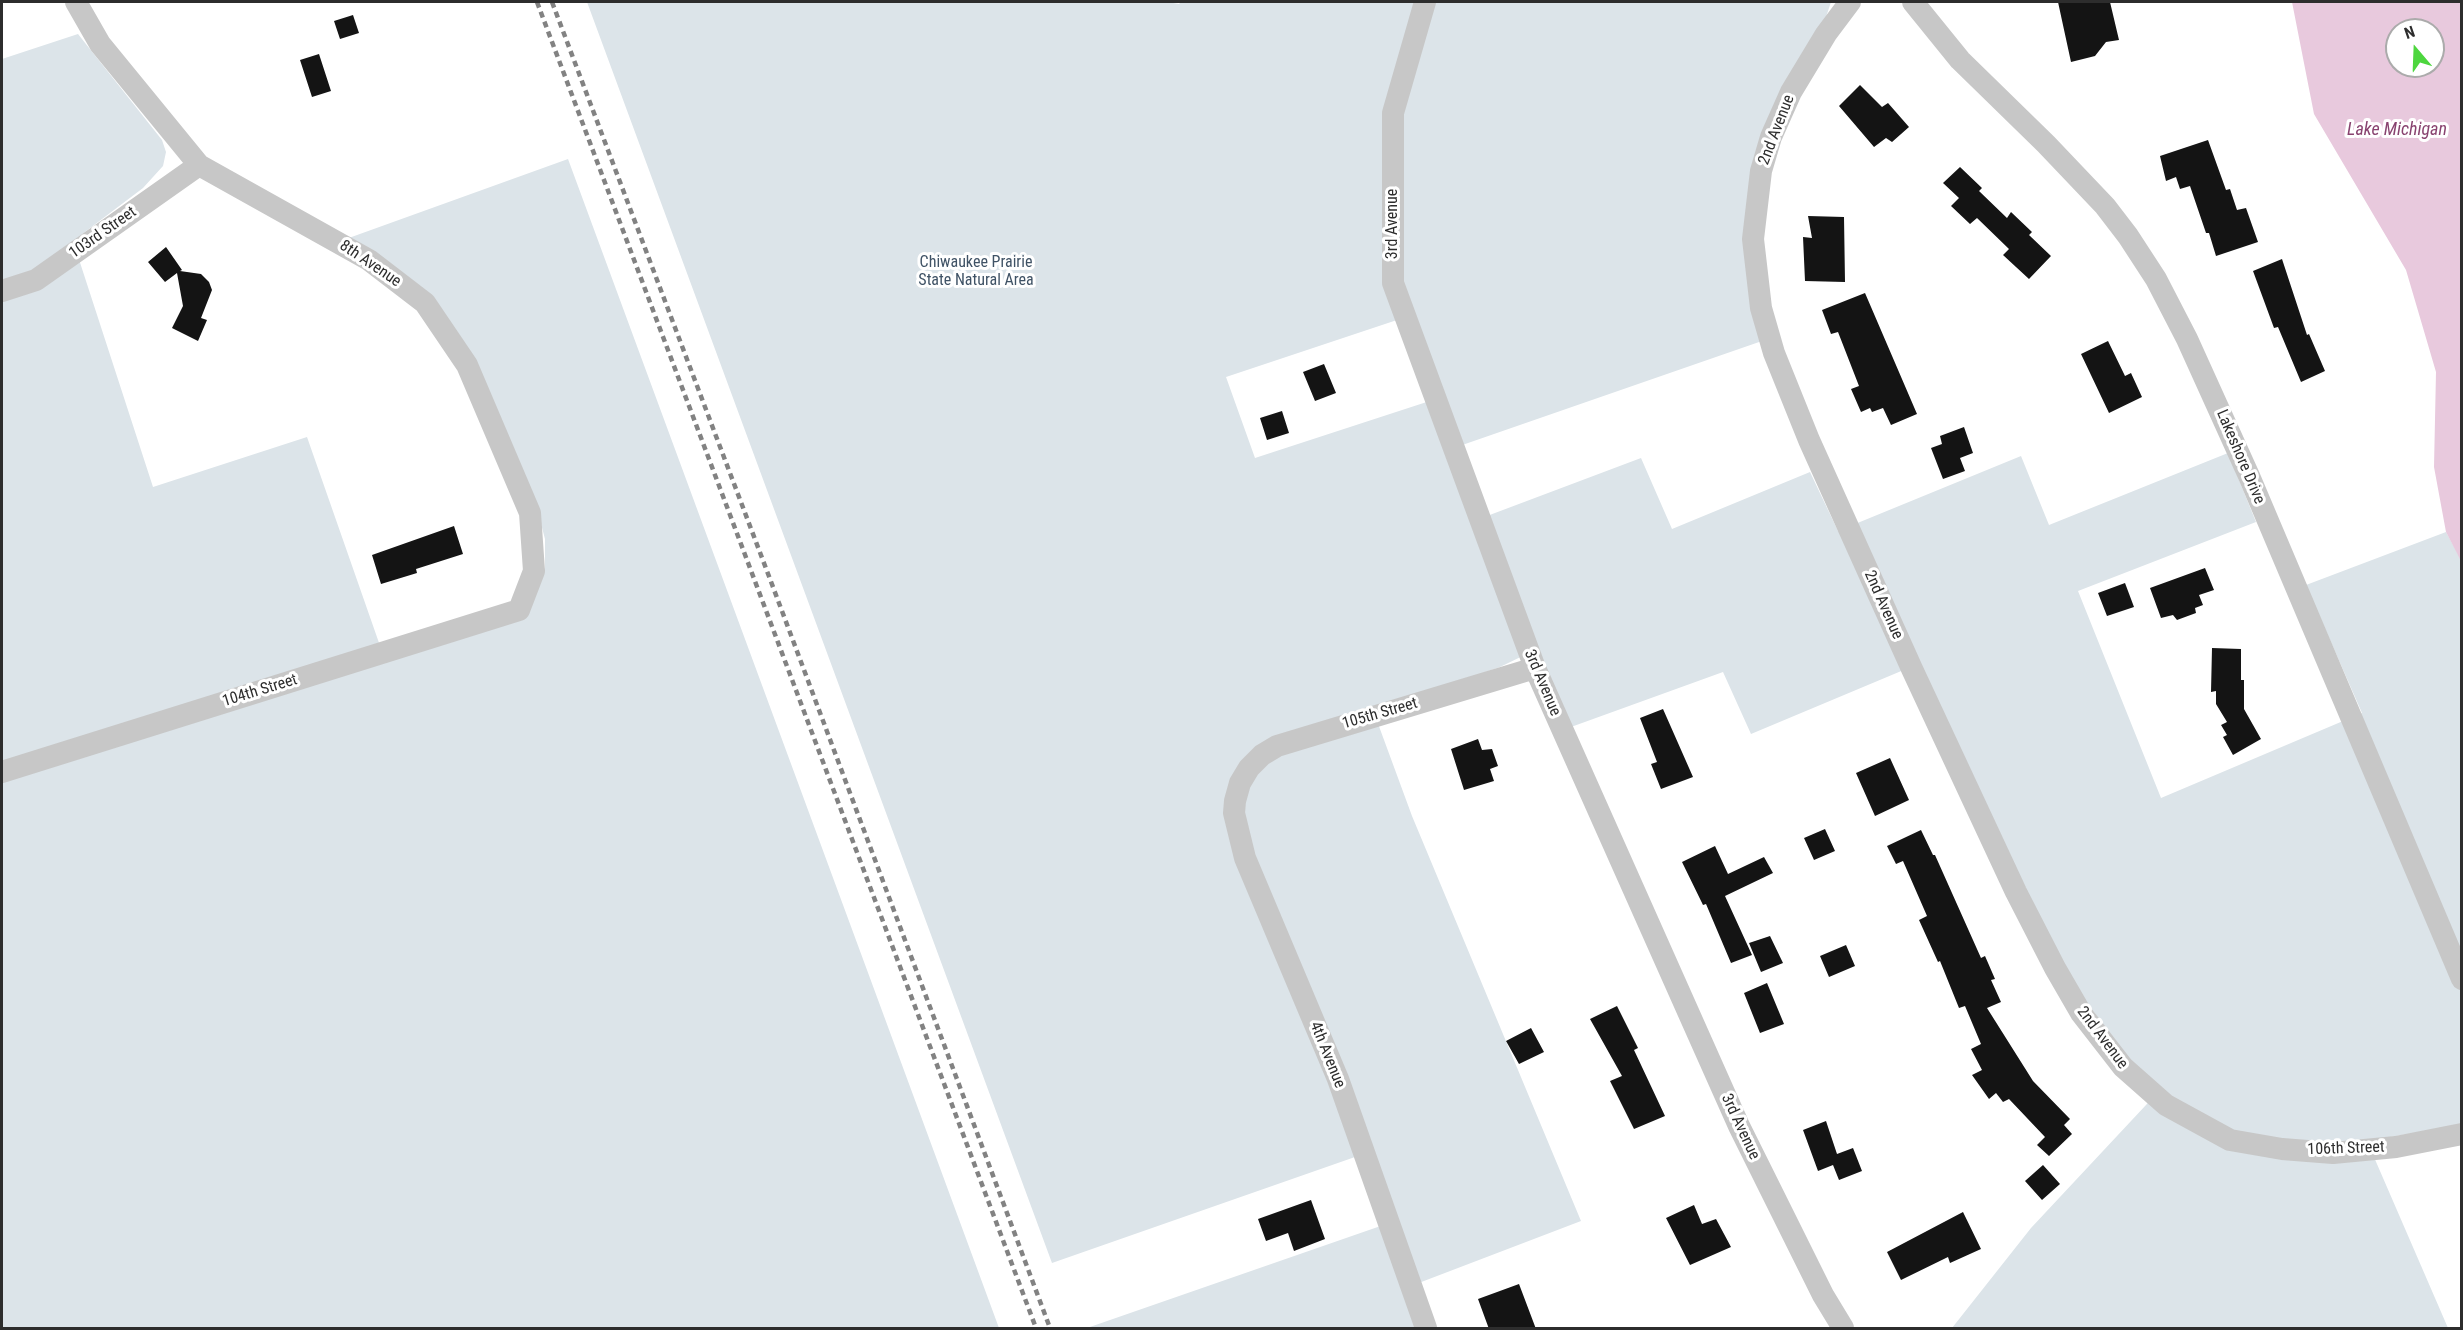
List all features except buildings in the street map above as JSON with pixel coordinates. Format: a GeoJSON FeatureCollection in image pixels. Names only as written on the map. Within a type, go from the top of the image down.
{"type":"FeatureCollection","features":[{"type":"Feature","properties":{"kind":"street","name":"8th Avenue"},"geometry":{"type":"LineString","coordinates":[[76,2],[100,44],[199,165],[369,260],[425,303],[467,365],[530,513],[534,571],[519,610]]}},
{"type":"Feature","properties":{"kind":"street","name":"3rd Avenue"},"geometry":{"type":"LineString","coordinates":[[1425,2],[1393,113],[1393,283],[1535,668],[1739,1126],[1823,1294],[1843,1329]]}},
{"type":"Feature","properties":{"kind":"street","name":"2nd Avenue"},"geometry":{"type":"LineString","coordinates":[[1850,2],[1826,34],[1791,92],[1771,137],[1761,171],[1754,231],[1755,270],[1761,308],[1774,353],[1809,440],[1907,659],[2016,892],[2081,1013],[2122,1067],[2166,1105],[2230,1140]]}},
{"type":"Feature","properties":{"kind":"street","name":"Lakeshore Drive"},"geometry":{"type":"LineString","coordinates":[[1913,2],[1960,60],[2046,144],[2105,206],[2156,279],[2192,348],[2245,466],[2462,979]]}},
{"type":"Feature","properties":{"kind":"street","name":"103rd Street"},"geometry":{"type":"LineString","coordinates":[[2,291],[36,280],[199,165]]}},
{"type":"Feature","properties":{"kind":"street","name":"104th Street"},"geometry":{"type":"LineString","coordinates":[[2,771],[519,610]]}},
{"type":"Feature","properties":{"kind":"street","name":"105th Street"},"geometry":{"type":"LineString","coordinates":[[1240,783],[1249,768],[1262,755],[1277,746],[1535,668]]}},
{"type":"Feature","properties":{"kind":"street","name":"4th Avenue"},"geometry":{"type":"LineString","coordinates":[[1240,783],[1234,813],[1245,858],[1338,1079],[1426,1329]]}},
{"type":"Feature","properties":{"kind":"street","name":"106th Street"},"geometry":{"type":"LineString","coordinates":[[2230,1140],[2282,1149],[2333,1153],[2396,1147],[2462,1134]]}},
{"type":"Feature","properties":{"kind":"green space","name":"Chiwaukee Prairie State Natural Area"},"geometry":{"type":"Polygon","coordinates":[[[587,2],[1167,2],[1179,4],[1181,2],[1831,2],[1825,20],[1760,146],[1762,341],[1445,451],[1487,516],[1641,458],[1672,529],[1810,472],[1838,531],[2021,456],[2049,525],[2228,453],[2256,522],[2078,591],[2161,798],[2362,713],[2306,585],[2446,532],[2462,561],[2461,1125],[2367,1141],[2448,1328],[1952,1328],[2031,1228],[2160,1090],[2136,1069],[2069,978],[1918,664],[1751,734],[1723,672],[1571,727],[1537,649],[1500,667],[1373,710],[1412,816],[1581,1221],[1403,1289],[1417,1328],[1087,1328],[1395,1221],[1355,1157],[1052,1263],[587,2]],[[1412,315],[1226,377],[1255,458],[1442,397],[1412,315]]]}},
{"type":"Feature","properties":{"kind":"green space"},"geometry":{"type":"Polygon","coordinates":[[[78,34],[162,140],[166,152],[163,166],[143,188],[73,241],[153,487],[307,437],[385,660],[493,624],[545,568],[545,539],[539,516],[468,352],[346,239],[568,159],[999,1328],[2,1328],[2,59],[78,34]]]}},
{"type":"Feature","properties":{"kind":"water","name":"Lake Michigan"},"geometry":{"type":"Polygon","coordinates":[[[2292,2],[2461,2],[2461,561],[2446,532],[2434,467],[2436,372],[2406,270],[2314,114],[2292,2]]]}},
{"type":"Feature","properties":{"kind":"railway"},"geometry":{"type":"LineString","coordinates":[[537,2],[1036,1328]]}},
{"type":"Feature","properties":{"kind":"railway"},"geometry":{"type":"LineString","coordinates":[[552,2],[1050,1328]]}}]}
